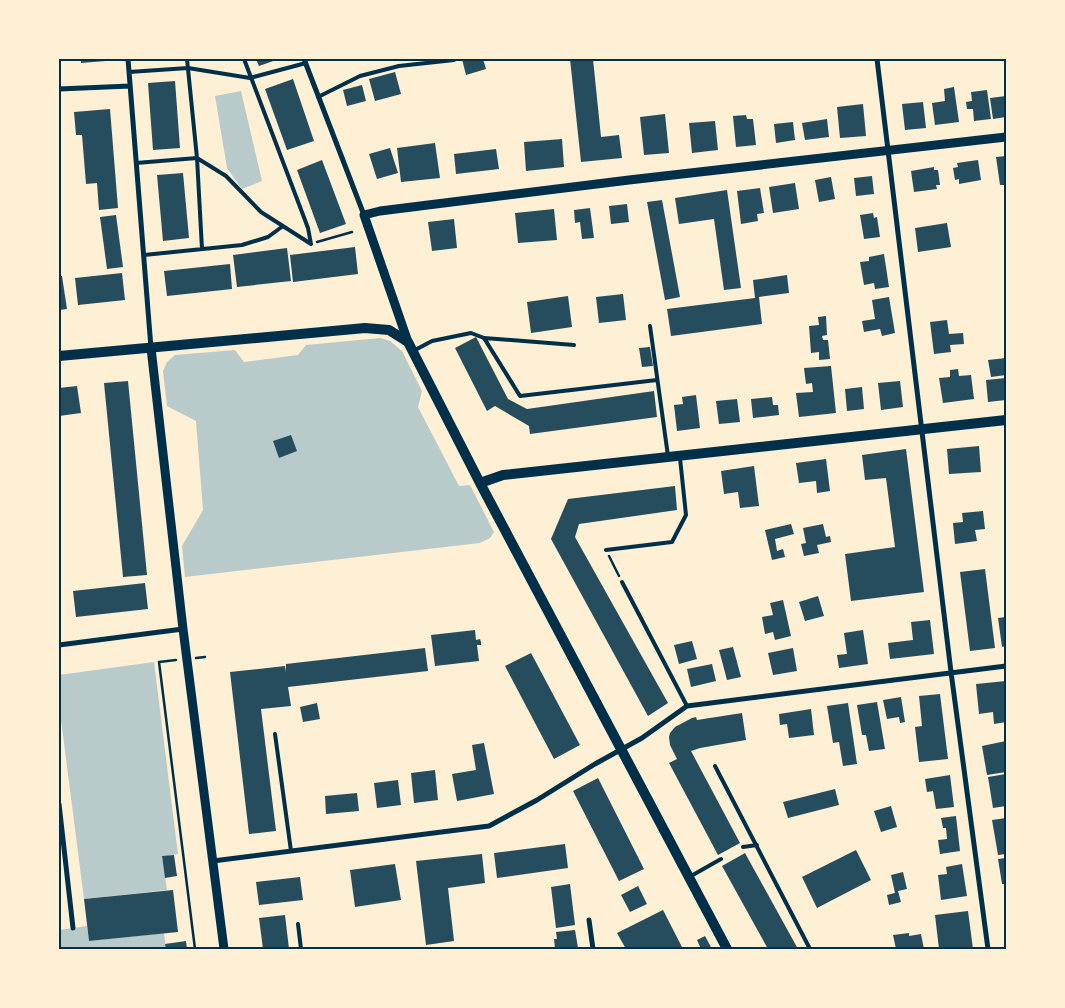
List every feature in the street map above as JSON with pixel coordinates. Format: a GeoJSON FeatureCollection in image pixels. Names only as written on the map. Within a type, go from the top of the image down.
{"type":"FeatureCollection","features":[{"type":"Feature","properties":{"kind":"main road"},"geometry":{"type":"LineString","coordinates":[[59,356],[365,328],[389,330],[410,346],[480,483],[727,949]]}},
{"type":"Feature","properties":{"kind":"main road"},"geometry":{"type":"LineString","coordinates":[[480,483],[503,475],[1006,420]]}},
{"type":"Feature","properties":{"kind":"street"},"geometry":{"type":"LineString","coordinates":[[128,59],[151,348],[183,629],[224,949]]}},
{"type":"Feature","properties":{"kind":"street"},"geometry":{"type":"LineString","coordinates":[[877,59],[951,672],[988,949]]}},
{"type":"Feature","properties":{"kind":"street"},"geometry":{"type":"LineString","coordinates":[[305,61],[364,216],[410,346]]}},
{"type":"Feature","properties":{"kind":"street"},"geometry":{"type":"LineString","coordinates":[[59,89],[130,86]]}},
{"type":"Feature","properties":{"kind":"street"},"geometry":{"type":"LineString","coordinates":[[364,216],[380,210],[1006,137]]}},
{"type":"Feature","properties":{"kind":"street"},"geometry":{"type":"LineString","coordinates":[[59,646],[183,629]]}},
{"type":"Feature","properties":{"kind":"street"},"geometry":{"type":"LineString","coordinates":[[213,861],[489,826],[642,738],[687,706],[1006,666]]}},
{"type":"Feature","properties":{"kind":"street"},"geometry":{"type":"LineString","coordinates":[[59,804],[73,928]]}},
{"type":"Feature","properties":{"kind":"street"},"geometry":{"type":"LineString","coordinates":[[589,920],[593,949]]}},
{"type":"Feature","properties":{"kind":"lane"},"geometry":{"type":"LineString","coordinates":[[187,59],[198,158],[202,249]]}},
{"type":"Feature","properties":{"kind":"lane"},"geometry":{"type":"LineString","coordinates":[[244,59],[308,228],[311,244]]}},
{"type":"Feature","properties":{"kind":"lane"},"geometry":{"type":"LineString","coordinates":[[318,97],[360,76],[399,66],[454,60]]}},
{"type":"Feature","properties":{"kind":"lane"},"geometry":{"type":"LineString","coordinates":[[129,72],[188,68],[250,78],[305,61]]}},
{"type":"Feature","properties":{"kind":"lane"},"geometry":{"type":"LineString","coordinates":[[136,164],[198,158],[226,176],[261,212],[311,244]]}},
{"type":"Feature","properties":{"kind":"lane"},"geometry":{"type":"LineString","coordinates":[[144,255],[242,245],[268,237],[283,226]]}},
{"type":"Feature","properties":{"kind":"lane"},"geometry":{"type":"LineString","coordinates":[[650,326],[668,456]]}},
{"type":"Feature","properties":{"kind":"lane"},"geometry":{"type":"LineString","coordinates":[[410,346],[471,333],[484,338],[574,345]]}},
{"type":"Feature","properties":{"kind":"lane"},"geometry":{"type":"LineString","coordinates":[[484,338],[520,396],[658,380]]}},
{"type":"Feature","properties":{"kind":"lane"},"geometry":{"type":"LineString","coordinates":[[606,550],[672,542],[686,515],[679,455]]}},
{"type":"Feature","properties":{"kind":"lane"},"geometry":{"type":"LineString","coordinates":[[622,582],[687,706]]}},
{"type":"Feature","properties":{"kind":"lane"},"geometry":{"type":"LineString","coordinates":[[276,734],[291,851]]}},
{"type":"Feature","properties":{"kind":"lane"},"geometry":{"type":"LineString","coordinates":[[715,766],[810,949]]}},
{"type":"Feature","properties":{"kind":"lane"},"geometry":{"type":"LineString","coordinates":[[743,847],[757,845]]}},
{"type":"Feature","properties":{"kind":"lane"},"geometry":{"type":"LineString","coordinates":[[689,878],[721,859]]}},
{"type":"Feature","properties":{"kind":"lane"},"geometry":{"type":"LineString","coordinates":[[298,924],[300,949]]}},
{"type":"Feature","properties":{"kind":"path"},"geometry":{"type":"LineString","coordinates":[[311,244],[352,232]]}},
{"type":"Feature","properties":{"kind":"path"},"geometry":{"type":"LineString","coordinates":[[606,550],[622,582]]}},
{"type":"Feature","properties":{"kind":"path"},"geometry":{"type":"LineString","coordinates":[[195,949],[159,662],[205,657]]}},
{"type":"Feature","properties":{"kind":"shaded area"},"geometry":{"type":"Polygon","coordinates":[[[241,91],[262,181],[242,189],[227,168],[215,96],[241,91]]]}},
{"type":"Feature","properties":{"kind":"shaded area"},"geometry":{"type":"Polygon","coordinates":[[[380,338],[390,341],[402,351],[422,391],[418,407],[459,486],[470,485],[494,532],[490,538],[480,543],[185,577],[182,546],[203,510],[196,421],[167,406],[163,371],[167,362],[175,355],[235,350],[244,362],[298,355],[306,345],[380,338]]]}},
{"type":"Feature","properties":{"kind":"shaded area"},"geometry":{"type":"Polygon","coordinates":[[[154,662],[178,854],[162,857],[167,890],[84,899],[59,704],[59,675],[154,662]]]}},
{"type":"Feature","properties":{"kind":"shaded area"},"geometry":{"type":"Polygon","coordinates":[[[87,926],[89,941],[164,933],[166,949],[59,949],[59,930],[87,926]]]}},
{"type":"Feature","properties":{"kind":"building"},"geometry":{"type":"Polygon","coordinates":[[[81,59],[106,59],[106,61],[81,63],[81,59]]]}},
{"type":"Feature","properties":{"kind":"building"},"geometry":{"type":"Polygon","coordinates":[[[256,59],[279,59],[259,66],[256,59]]]}},
{"type":"Feature","properties":{"kind":"building"},"geometry":{"type":"Polygon","coordinates":[[[462,59],[483,59],[486,69],[466,75],[462,59]]]}},
{"type":"Feature","properties":{"kind":"building"},"geometry":{"type":"Polygon","coordinates":[[[570,59],[593,59],[601,137],[619,135],[622,158],[581,162],[570,59]]]}},
{"type":"Feature","properties":{"kind":"building"},"geometry":{"type":"Polygon","coordinates":[[[395,72],[401,94],[375,101],[369,79],[395,72]]]}},
{"type":"Feature","properties":{"kind":"building"},"geometry":{"type":"Polygon","coordinates":[[[293,79],[314,141],[287,150],[265,89],[293,79]]]}},
{"type":"Feature","properties":{"kind":"building"},"geometry":{"type":"Polygon","coordinates":[[[175,81],[180,148],[153,150],[148,83],[175,81]]]}},
{"type":"Feature","properties":{"kind":"building"},"geometry":{"type":"Polygon","coordinates":[[[362,85],[366,101],[347,106],[343,90],[362,85]]]}},
{"type":"Feature","properties":{"kind":"building"},"geometry":{"type":"Polygon","coordinates":[[[954,87],[959,122],[935,125],[932,103],[945,101],[944,89],[954,87]]]}},
{"type":"Feature","properties":{"kind":"building"},"geometry":{"type":"Polygon","coordinates":[[[987,90],[991,119],[974,121],[973,109],[967,109],[966,102],[972,101],[971,92],[987,90]]]}},
{"type":"Feature","properties":{"kind":"building"},"geometry":{"type":"Polygon","coordinates":[[[1006,96],[1006,117],[993,119],[990,98],[1006,96]]]}},
{"type":"Feature","properties":{"kind":"building"},"geometry":{"type":"Polygon","coordinates":[[[923,102],[926,128],[905,130],[902,104],[923,102]]]}},
{"type":"Feature","properties":{"kind":"building"},"geometry":{"type":"Polygon","coordinates":[[[863,104],[866,136],[840,138],[837,107],[863,104]]]}},
{"type":"Feature","properties":{"kind":"building"},"geometry":{"type":"Polygon","coordinates":[[[110,109],[118,208],[99,210],[97,183],[86,184],[82,135],[76,135],[74,112],[110,109]]]}},
{"type":"Feature","properties":{"kind":"building"},"geometry":{"type":"Polygon","coordinates":[[[665,114],[669,153],[644,155],[640,117],[665,114]]]}},
{"type":"Feature","properties":{"kind":"building"},"geometry":{"type":"Polygon","coordinates":[[[746,115],[747,119],[753,119],[756,145],[736,147],[733,116],[746,115]]]}},
{"type":"Feature","properties":{"kind":"building"},"geometry":{"type":"Polygon","coordinates":[[[827,119],[829,137],[805,140],[802,123],[827,119]]]}},
{"type":"Feature","properties":{"kind":"building"},"geometry":{"type":"Polygon","coordinates":[[[715,121],[718,150],[692,153],[689,123],[715,121]]]}},
{"type":"Feature","properties":{"kind":"building"},"geometry":{"type":"Polygon","coordinates":[[[793,122],[795,140],[776,143],[774,124],[793,122]]]}},
{"type":"Feature","properties":{"kind":"building"},"geometry":{"type":"Polygon","coordinates":[[[562,139],[564,167],[526,171],[524,142],[562,139]]]}},
{"type":"Feature","properties":{"kind":"building"},"geometry":{"type":"Polygon","coordinates":[[[435,143],[440,178],[401,182],[397,148],[435,143]]]}},
{"type":"Feature","properties":{"kind":"building"},"geometry":{"type":"Polygon","coordinates":[[[390,148],[398,173],[377,179],[369,154],[390,148]]]}},
{"type":"Feature","properties":{"kind":"building"},"geometry":{"type":"Polygon","coordinates":[[[496,149],[499,169],[456,174],[454,154],[496,149]]]}},
{"type":"Feature","properties":{"kind":"building"},"geometry":{"type":"Polygon","coordinates":[[[1006,156],[1006,185],[1000,185],[996,157],[1006,156]]]}},
{"type":"Feature","properties":{"kind":"building"},"geometry":{"type":"Polygon","coordinates":[[[322,160],[346,224],[320,233],[297,170],[322,160]]]}},
{"type":"Feature","properties":{"kind":"building"},"geometry":{"type":"Polygon","coordinates":[[[978,160],[981,180],[959,184],[959,179],[955,180],[953,168],[958,167],[957,163],[978,160]]]}},
{"type":"Feature","properties":{"kind":"building"},"geometry":{"type":"Polygon","coordinates":[[[934,167],[934,170],[938,170],[940,185],[936,185],[937,189],[914,192],[911,171],[934,167]]]}},
{"type":"Feature","properties":{"kind":"building"},"geometry":{"type":"Polygon","coordinates":[[[183,173],[189,238],[163,241],[157,175],[183,173]]]}},
{"type":"Feature","properties":{"kind":"building"},"geometry":{"type":"Polygon","coordinates":[[[872,176],[874,194],[856,196],[854,178],[872,176]]]}},
{"type":"Feature","properties":{"kind":"building"},"geometry":{"type":"Polygon","coordinates":[[[831,177],[835,199],[819,202],[815,180],[831,177]]]}},
{"type":"Feature","properties":{"kind":"building"},"geometry":{"type":"Polygon","coordinates":[[[795,183],[799,209],[773,213],[769,187],[795,183]]]}},
{"type":"Feature","properties":{"kind":"building"},"geometry":{"type":"Polygon","coordinates":[[[760,188],[764,213],[757,214],[758,221],[741,224],[737,191],[760,188]]]}},
{"type":"Feature","properties":{"kind":"building"},"geometry":{"type":"Polygon","coordinates":[[[727,190],[741,288],[724,290],[714,219],[679,224],[675,198],[727,190]]]}},
{"type":"Feature","properties":{"kind":"building"},"geometry":{"type":"Polygon","coordinates":[[[662,200],[680,297],[665,300],[647,202],[662,200]]]}},
{"type":"Feature","properties":{"kind":"building"},"geometry":{"type":"Polygon","coordinates":[[[627,204],[629,222],[611,224],[609,206],[627,204]]]}},
{"type":"Feature","properties":{"kind":"building"},"geometry":{"type":"Polygon","coordinates":[[[590,208],[594,238],[582,239],[580,222],[575,223],[574,210],[590,208]]]}},
{"type":"Feature","properties":{"kind":"building"},"geometry":{"type":"Polygon","coordinates":[[[554,209],[557,240],[518,243],[515,213],[554,209]]]}},
{"type":"Feature","properties":{"kind":"building"},"geometry":{"type":"Polygon","coordinates":[[[873,213],[874,218],[877,217],[880,237],[864,239],[860,215],[873,213]]]}},
{"type":"Feature","properties":{"kind":"building"},"geometry":{"type":"Polygon","coordinates":[[[116,215],[123,267],[107,269],[100,217],[116,215]]]}},
{"type":"Feature","properties":{"kind":"building"},"geometry":{"type":"Polygon","coordinates":[[[454,219],[457,248],[432,251],[428,222],[454,219]]]}},
{"type":"Feature","properties":{"kind":"building"},"geometry":{"type":"Polygon","coordinates":[[[947,223],[951,247],[918,252],[915,228],[947,223]]]}},
{"type":"Feature","properties":{"kind":"building"},"geometry":{"type":"Polygon","coordinates":[[[355,247],[358,274],[293,282],[290,255],[355,247]]]}},
{"type":"Feature","properties":{"kind":"building"},"geometry":{"type":"Polygon","coordinates":[[[287,248],[291,281],[237,287],[233,255],[287,248]]]}},
{"type":"Feature","properties":{"kind":"building"},"geometry":{"type":"Polygon","coordinates":[[[884,254],[889,287],[875,289],[874,283],[864,285],[860,262],[869,261],[869,257],[884,254]]]}},
{"type":"Feature","properties":{"kind":"building"},"geometry":{"type":"Polygon","coordinates":[[[230,264],[232,289],[167,296],[164,271],[230,264]]]}},
{"type":"Feature","properties":{"kind":"building"},"geometry":{"type":"Polygon","coordinates":[[[122,273],[125,300],[78,305],[75,278],[122,273]]]}},
{"type":"Feature","properties":{"kind":"building"},"geometry":{"type":"Polygon","coordinates":[[[787,275],[789,293],[759,297],[762,324],[671,336],[667,309],[755,298],[753,280],[787,275]]]}},
{"type":"Feature","properties":{"kind":"building"},"geometry":{"type":"Polygon","coordinates":[[[59,276],[62,276],[67,309],[59,310],[59,276]]]}},
{"type":"Feature","properties":{"kind":"building"},"geometry":{"type":"Polygon","coordinates":[[[623,294],[626,320],[599,323],[596,297],[623,294]]]}},
{"type":"Feature","properties":{"kind":"building"},"geometry":{"type":"Polygon","coordinates":[[[568,296],[572,327],[531,333],[527,302],[568,296]]]}},
{"type":"Feature","properties":{"kind":"building"},"geometry":{"type":"Polygon","coordinates":[[[889,297],[895,333],[882,336],[880,329],[864,332],[862,321],[875,319],[872,300],[889,297]]]}},
{"type":"Feature","properties":{"kind":"building"},"geometry":{"type":"Polygon","coordinates":[[[826,316],[827,335],[822,336],[823,340],[828,340],[830,359],[819,360],[819,352],[811,353],[809,326],[819,325],[818,317],[826,316]]]}},
{"type":"Feature","properties":{"kind":"building"},"geometry":{"type":"Polygon","coordinates":[[[947,320],[949,334],[963,333],[964,344],[950,345],[951,352],[934,354],[930,322],[947,320]]]}},
{"type":"Feature","properties":{"kind":"building"},"geometry":{"type":"Polygon","coordinates":[[[476,337],[508,399],[527,409],[654,391],[657,417],[530,434],[529,426],[495,406],[487,411],[455,348],[476,337]]]}},
{"type":"Feature","properties":{"kind":"building"},"geometry":{"type":"Polygon","coordinates":[[[650,347],[653,366],[642,367],[639,348],[650,347]]]}},
{"type":"Feature","properties":{"kind":"building"},"geometry":{"type":"Polygon","coordinates":[[[1006,358],[1006,375],[991,377],[988,360],[1006,358]]]}},
{"type":"Feature","properties":{"kind":"building"},"geometry":{"type":"Polygon","coordinates":[[[831,366],[836,413],[799,417],[796,393],[813,392],[812,383],[806,384],[804,368],[831,366]]]}},
{"type":"Feature","properties":{"kind":"building"},"geometry":{"type":"Polygon","coordinates":[[[958,369],[959,376],[971,375],[974,399],[943,403],[939,378],[950,377],[950,370],[958,369]]]}},
{"type":"Feature","properties":{"kind":"building"},"geometry":{"type":"Polygon","coordinates":[[[1006,378],[1006,400],[988,402],[986,380],[1006,378]]]}},
{"type":"Feature","properties":{"kind":"building"},"geometry":{"type":"Polygon","coordinates":[[[128,381],[147,575],[123,577],[104,383],[128,381]]]}},
{"type":"Feature","properties":{"kind":"building"},"geometry":{"type":"Polygon","coordinates":[[[900,381],[903,407],[881,410],[878,383],[900,381]]]}},
{"type":"Feature","properties":{"kind":"building"},"geometry":{"type":"Polygon","coordinates":[[[77,386],[81,413],[59,416],[59,388],[77,386]]]}},
{"type":"Feature","properties":{"kind":"building"},"geometry":{"type":"Polygon","coordinates":[[[862,387],[864,409],[847,411],[845,389],[862,387]]]}},
{"type":"Feature","properties":{"kind":"building"},"geometry":{"type":"Polygon","coordinates":[[[696,395],[700,428],[677,431],[674,405],[683,404],[682,397],[696,395]]]}},
{"type":"Feature","properties":{"kind":"building"},"geometry":{"type":"Polygon","coordinates":[[[772,397],[773,405],[778,405],[779,415],[753,418],[751,399],[772,397]]]}},
{"type":"Feature","properties":{"kind":"building"},"geometry":{"type":"Polygon","coordinates":[[[737,399],[740,422],[719,424],[716,401],[737,399]]]}},
{"type":"Feature","properties":{"kind":"building"},"geometry":{"type":"Polygon","coordinates":[[[291,435],[297,451],[279,458],[273,441],[291,435]]]}},
{"type":"Feature","properties":{"kind":"building"},"geometry":{"type":"Polygon","coordinates":[[[979,446],[981,472],[949,474],[947,449],[979,446]]]}},
{"type":"Feature","properties":{"kind":"building"},"geometry":{"type":"Polygon","coordinates":[[[906,449],[924,592],[851,601],[845,554],[895,547],[886,478],[865,480],[862,455],[906,449]]]}},
{"type":"Feature","properties":{"kind":"building"},"geometry":{"type":"Polygon","coordinates":[[[826,459],[830,491],[817,493],[816,481],[799,483],[796,463],[826,459]]]}},
{"type":"Feature","properties":{"kind":"building"},"geometry":{"type":"Polygon","coordinates":[[[754,466],[759,506],[740,508],[738,492],[724,494],[721,471],[754,466]]]}},
{"type":"Feature","properties":{"kind":"building"},"geometry":{"type":"Polygon","coordinates":[[[675,486],[677,510],[579,524],[575,537],[668,703],[648,716],[551,539],[568,499],[675,486]]]}},
{"type":"Feature","properties":{"kind":"building"},"geometry":{"type":"Polygon","coordinates":[[[983,511],[985,529],[975,530],[977,541],[955,544],[953,523],[963,522],[962,513],[983,511]]]}},
{"type":"Feature","properties":{"kind":"building"},"geometry":{"type":"Polygon","coordinates":[[[791,524],[794,534],[775,539],[777,551],[783,549],[785,557],[772,560],[765,530],[791,524]]]}},
{"type":"Feature","properties":{"kind":"building"},"geometry":{"type":"Polygon","coordinates":[[[823,524],[826,537],[830,536],[831,542],[817,545],[819,553],[804,556],[801,544],[806,543],[803,528],[823,524]]]}},
{"type":"Feature","properties":{"kind":"building"},"geometry":{"type":"Polygon","coordinates":[[[985,569],[995,648],[970,651],[960,572],[985,569]]]}},
{"type":"Feature","properties":{"kind":"building"},"geometry":{"type":"Polygon","coordinates":[[[145,583],[148,609],[76,617],[73,591],[145,583]]]}},
{"type":"Feature","properties":{"kind":"building"},"geometry":{"type":"Polygon","coordinates":[[[818,596],[824,616],[805,621],[799,602],[818,596]]]}},
{"type":"Feature","properties":{"kind":"building"},"geometry":{"type":"Polygon","coordinates":[[[783,600],[791,636],[775,640],[773,632],[765,634],[762,617],[773,615],[770,603],[783,600]]]}},
{"type":"Feature","properties":{"kind":"building"},"geometry":{"type":"Polygon","coordinates":[[[1006,617],[1006,646],[1002,647],[998,618],[1006,617]]]}},
{"type":"Feature","properties":{"kind":"building"},"geometry":{"type":"Polygon","coordinates":[[[930,620],[934,654],[890,659],[888,643],[913,640],[911,622],[930,620]]]}},
{"type":"Feature","properties":{"kind":"building"},"geometry":{"type":"Polygon","coordinates":[[[475,630],[476,640],[480,639],[481,642],[481,645],[477,645],[479,661],[435,666],[431,635],[475,630]]]}},
{"type":"Feature","properties":{"kind":"building"},"geometry":{"type":"Polygon","coordinates":[[[863,630],[868,664],[839,668],[837,655],[847,654],[844,633],[863,630]]]}},
{"type":"Feature","properties":{"kind":"building"},"geometry":{"type":"Polygon","coordinates":[[[692,641],[697,659],[679,664],[674,645],[692,641]]]}},
{"type":"Feature","properties":{"kind":"building"},"geometry":{"type":"Polygon","coordinates":[[[733,647],[741,677],[727,680],[719,650],[733,647]]]}},
{"type":"Feature","properties":{"kind":"building"},"geometry":{"type":"Polygon","coordinates":[[[425,648],[428,671],[288,687],[291,706],[261,709],[276,831],[249,834],[230,672],[285,666],[286,672],[286,664],[425,648]]]}},
{"type":"Feature","properties":{"kind":"building"},"geometry":{"type":"Polygon","coordinates":[[[793,648],[797,671],[773,675],[768,653],[793,648]]]}},
{"type":"Feature","properties":{"kind":"building"},"geometry":{"type":"Polygon","coordinates":[[[531,653],[580,745],[554,759],[505,666],[531,653]]]}},
{"type":"Feature","properties":{"kind":"building"},"geometry":{"type":"Polygon","coordinates":[[[712,664],[716,681],[691,687],[687,669],[712,664]]]}},
{"type":"Feature","properties":{"kind":"building"},"geometry":{"type":"Polygon","coordinates":[[[1006,681],[1006,722],[994,724],[993,712],[979,714],[976,684],[1006,681]]]}},
{"type":"Feature","properties":{"kind":"building"},"geometry":{"type":"Polygon","coordinates":[[[940,694],[948,759],[919,762],[915,727],[922,726],[919,696],[940,694]]]}},
{"type":"Feature","properties":{"kind":"building"},"geometry":{"type":"Polygon","coordinates":[[[901,697],[905,722],[900,723],[899,717],[887,719],[883,700],[901,697]]]}},
{"type":"Feature","properties":{"kind":"building"},"geometry":{"type":"Polygon","coordinates":[[[877,702],[885,749],[869,751],[866,735],[862,735],[857,705],[877,702]]]}},
{"type":"Feature","properties":{"kind":"building"},"geometry":{"type":"Polygon","coordinates":[[[317,703],[320,719],[303,722],[300,707],[317,703]]]}},
{"type":"Feature","properties":{"kind":"building"},"geometry":{"type":"Polygon","coordinates":[[[848,703],[857,764],[843,766],[839,742],[833,743],[827,706],[848,703]]]}},
{"type":"Feature","properties":{"kind":"building"},"geometry":{"type":"Polygon","coordinates":[[[811,709],[814,735],[789,738],[787,724],[780,725],[779,714],[811,709]]]}},
{"type":"Feature","properties":{"kind":"building"},"geometry":{"type":"Polygon","coordinates":[[[742,713],[746,740],[691,751],[740,843],[718,855],[669,763],[677,759],[670,745],[669,737],[675,727],[692,718],[696,717],[697,720],[742,713]]]}},
{"type":"Feature","properties":{"kind":"building"},"geometry":{"type":"Polygon","coordinates":[[[1006,741],[1006,772],[987,775],[982,746],[1006,741]]]}},
{"type":"Feature","properties":{"kind":"building"},"geometry":{"type":"Polygon","coordinates":[[[484,743],[494,794],[457,801],[452,774],[476,770],[472,745],[484,743]]]}},
{"type":"Feature","properties":{"kind":"building"},"geometry":{"type":"Polygon","coordinates":[[[435,770],[438,800],[414,803],[411,773],[435,770]]]}},
{"type":"Feature","properties":{"kind":"building"},"geometry":{"type":"Polygon","coordinates":[[[1006,774],[1006,806],[993,808],[988,777],[1006,774]]]}},
{"type":"Feature","properties":{"kind":"building"},"geometry":{"type":"Polygon","coordinates":[[[950,775],[954,807],[936,809],[933,791],[927,792],[925,779],[950,775]]]}},
{"type":"Feature","properties":{"kind":"building"},"geometry":{"type":"Polygon","coordinates":[[[598,778],[644,869],[619,881],[573,791],[598,778]]]}},
{"type":"Feature","properties":{"kind":"building"},"geometry":{"type":"Polygon","coordinates":[[[398,780],[401,805],[377,808],[374,783],[398,780]]]}},
{"type":"Feature","properties":{"kind":"building"},"geometry":{"type":"Polygon","coordinates":[[[835,789],[839,805],[788,818],[783,802],[835,789]]]}},
{"type":"Feature","properties":{"kind":"building"},"geometry":{"type":"Polygon","coordinates":[[[357,793],[359,811],[326,814],[325,796],[357,793]]]}},
{"type":"Feature","properties":{"kind":"building"},"geometry":{"type":"Polygon","coordinates":[[[891,806],[897,827],[881,832],[874,811],[891,806]]]}},
{"type":"Feature","properties":{"kind":"building"},"geometry":{"type":"Polygon","coordinates":[[[956,816],[960,851],[940,854],[938,840],[947,839],[946,828],[943,828],[941,818],[956,816]]]}},
{"type":"Feature","properties":{"kind":"building"},"geometry":{"type":"Polygon","coordinates":[[[1006,818],[1006,854],[998,855],[992,820],[1006,818]]]}},
{"type":"Feature","properties":{"kind":"building"},"geometry":{"type":"Polygon","coordinates":[[[565,844],[568,868],[497,878],[494,853],[565,844]]]}},
{"type":"Feature","properties":{"kind":"building"},"geometry":{"type":"Polygon","coordinates":[[[856,850],[871,880],[817,908],[802,877],[856,850]]]}},
{"type":"Feature","properties":{"kind":"building"},"geometry":{"type":"Polygon","coordinates":[[[745,853],[798,949],[768,949],[722,866],[745,853]]]}},
{"type":"Feature","properties":{"kind":"building"},"geometry":{"type":"Polygon","coordinates":[[[482,854],[485,883],[448,888],[454,941],[426,945],[416,861],[482,854]]]}},
{"type":"Feature","properties":{"kind":"building"},"geometry":{"type":"Polygon","coordinates":[[[174,855],[177,876],[165,878],[162,856],[174,855]]]}},
{"type":"Feature","properties":{"kind":"building"},"geometry":{"type":"Polygon","coordinates":[[[1006,858],[1006,884],[1002,884],[998,859],[1006,858]]]}},
{"type":"Feature","properties":{"kind":"building"},"geometry":{"type":"Polygon","coordinates":[[[395,864],[401,900],[355,907],[350,870],[395,864]]]}},
{"type":"Feature","properties":{"kind":"building"},"geometry":{"type":"Polygon","coordinates":[[[962,864],[967,896],[941,900],[938,875],[947,874],[946,867],[962,864]]]}},
{"type":"Feature","properties":{"kind":"building"},"geometry":{"type":"Polygon","coordinates":[[[903,872],[907,889],[898,891],[901,902],[889,905],[887,895],[895,893],[891,875],[903,872]]]}},
{"type":"Feature","properties":{"kind":"building"},"geometry":{"type":"Polygon","coordinates":[[[300,877],[303,900],[259,905],[256,882],[300,877]]]}},
{"type":"Feature","properties":{"kind":"building"},"geometry":{"type":"Polygon","coordinates":[[[570,884],[575,925],[556,928],[551,887],[570,884]]]}},
{"type":"Feature","properties":{"kind":"building"},"geometry":{"type":"Polygon","coordinates":[[[638,886],[647,904],[630,912],[621,895],[638,886]]]}},
{"type":"Feature","properties":{"kind":"building"},"geometry":{"type":"Polygon","coordinates":[[[173,890],[178,932],[89,941],[84,899],[173,890]]]}},
{"type":"Feature","properties":{"kind":"building"},"geometry":{"type":"Polygon","coordinates":[[[663,910],[683,949],[626,949],[617,933],[663,910]]]}},
{"type":"Feature","properties":{"kind":"building"},"geometry":{"type":"Polygon","coordinates":[[[968,911],[973,949],[939,949],[935,915],[968,911]]]}},
{"type":"Feature","properties":{"kind":"building"},"geometry":{"type":"Polygon","coordinates":[[[285,915],[289,949],[263,949],[259,918],[285,915]]]}},
{"type":"Feature","properties":{"kind":"building"},"geometry":{"type":"Polygon","coordinates":[[[575,930],[578,948],[555,949],[554,939],[557,939],[556,932],[575,930]]]}},
{"type":"Feature","properties":{"kind":"building"},"geometry":{"type":"Polygon","coordinates":[[[909,933],[909,936],[921,934],[924,949],[896,949],[893,935],[909,933]]]}},
{"type":"Feature","properties":{"kind":"building"},"geometry":{"type":"Polygon","coordinates":[[[705,936],[712,949],[701,949],[697,940],[705,936]]]}},
{"type":"Feature","properties":{"kind":"building"},"geometry":{"type":"Polygon","coordinates":[[[186,941],[187,949],[166,949],[165,944],[186,941]]]}}]}
